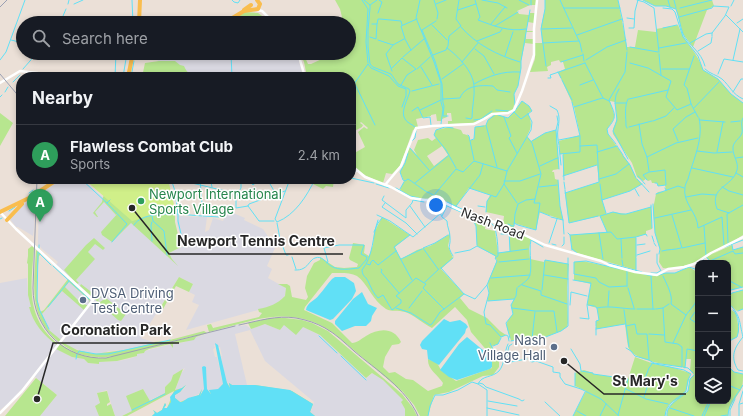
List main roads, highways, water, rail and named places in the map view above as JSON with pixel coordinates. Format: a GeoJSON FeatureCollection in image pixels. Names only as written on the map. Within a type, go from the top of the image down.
{"type":"FeatureCollection","features":[{"type":"Feature","properties":{"kind":"main road"},"geometry":{"type":"LineString","coordinates":[[138,16],[139,0]]}},
{"type":"Feature","properties":{"kind":"main road"},"geometry":{"type":"LineString","coordinates":[[233,16],[254,1],[257,1],[258,9]]}},
{"type":"Feature","properties":{"kind":"main road"},"geometry":{"type":"LineString","coordinates":[[252,3],[258,9]]}},
{"type":"Feature","properties":{"kind":"main road"},"geometry":{"type":"LineString","coordinates":[[235,16],[244,11],[258,9]]}},
{"type":"Feature","properties":{"kind":"main road"},"geometry":{"type":"LineString","coordinates":[[128,72],[131,60]]}},
{"type":"Feature","properties":{"kind":"main road"},"geometry":{"type":"LineString","coordinates":[[0,211],[27,198],[48,184]]}},
{"type":"Feature","properties":{"kind":"main road"},"geometry":{"type":"LineString","coordinates":[[6,218],[26,200],[50,184]]}},
{"type":"Feature","properties":{"kind":"main road"},"geometry":{"type":"LineString","coordinates":[[0,211],[26,200]]}},
{"type":"Feature","properties":{"kind":"water"},"geometry":{"type":"Polygon","coordinates":[[[335,277],[345,277],[354,283],[356,291],[352,299],[333,319],[330,320],[306,310],[309,303],[317,297],[332,279],[335,277]]]}},
{"type":"Feature","properties":{"kind":"water"},"geometry":{"type":"Polygon","coordinates":[[[362,292],[368,304],[377,308],[371,321],[366,326],[355,326],[342,331],[335,324],[335,321],[353,299],[362,292]]]}},
{"type":"Feature","properties":{"kind":"water"},"geometry":{"type":"Polygon","coordinates":[[[444,319],[450,322],[460,320],[468,327],[465,333],[439,365],[428,359],[427,350],[422,349],[420,345],[422,341],[444,319]]]}},
{"type":"Feature","properties":{"kind":"water"},"geometry":{"type":"Polygon","coordinates":[[[467,337],[489,355],[492,362],[492,367],[457,380],[449,377],[440,370],[459,344],[467,337]]]}},
{"type":"Feature","properties":{"kind":"water"},"geometry":{"type":"Polygon","coordinates":[[[215,343],[218,345],[227,383],[230,388],[229,383],[232,385],[255,385],[290,390],[313,404],[310,412],[315,416],[152,416],[155,413],[153,410],[157,413],[162,410],[165,403],[166,405],[164,408],[167,408],[171,402],[170,397],[175,391],[186,385],[175,395],[175,398],[180,402],[199,395],[202,389],[200,396],[204,389],[202,367],[204,366],[206,367],[207,389],[211,394],[209,390],[218,389],[223,384],[215,343]]]}},
{"type":"Feature","properties":{"kind":"waterway"},"geometry":{"type":"LineString","coordinates":[[19,16],[25,0]]}},
{"type":"Feature","properties":{"kind":"waterway"},"geometry":{"type":"LineString","coordinates":[[68,4],[69,0]]}},
{"type":"Feature","properties":{"kind":"waterway"},"geometry":{"type":"LineString","coordinates":[[74,4],[83,0]]}},
{"type":"Feature","properties":{"kind":"waterway"},"geometry":{"type":"LineString","coordinates":[[132,0],[133,16]]}},
{"type":"Feature","properties":{"kind":"waterway"},"geometry":{"type":"LineString","coordinates":[[232,0],[238,3],[240,0]]}},
{"type":"Feature","properties":{"kind":"waterway"},"geometry":{"type":"LineString","coordinates":[[362,0],[368,9],[366,42],[368,63]]}},
{"type":"Feature","properties":{"kind":"waterway"},"geometry":{"type":"LineString","coordinates":[[364,0],[370,5],[368,30],[370,64],[373,67],[391,74],[398,84],[409,89],[410,91],[403,113],[407,122],[415,127]]}},
{"type":"Feature","properties":{"kind":"waterway"},"geometry":{"type":"LineString","coordinates":[[370,5],[377,0]]}},
{"type":"Feature","properties":{"kind":"waterway"},"geometry":{"type":"LineString","coordinates":[[378,13],[382,2],[379,0]]}},
{"type":"Feature","properties":{"kind":"waterway"},"geometry":{"type":"LineString","coordinates":[[420,0],[416,18],[441,83],[441,102],[443,109],[441,124]]}},
{"type":"Feature","properties":{"kind":"waterway"},"geometry":{"type":"LineString","coordinates":[[434,0],[438,13],[437,19]]}},
{"type":"Feature","properties":{"kind":"waterway"},"geometry":{"type":"LineString","coordinates":[[436,4],[446,0]]}},
{"type":"Feature","properties":{"kind":"waterway"},"geometry":{"type":"LineString","coordinates":[[433,55],[446,50],[449,36],[461,26],[456,19],[459,0]]}},
{"type":"Feature","properties":{"kind":"waterway"},"geometry":{"type":"LineString","coordinates":[[475,0],[480,17],[478,20],[508,29],[526,29]]}},
{"type":"Feature","properties":{"kind":"waterway"},"geometry":{"type":"LineString","coordinates":[[482,0],[498,3],[507,8]]}},
{"type":"Feature","properties":{"kind":"waterway"},"geometry":{"type":"LineString","coordinates":[[519,0],[529,5]]}},
{"type":"Feature","properties":{"kind":"waterway"},"geometry":{"type":"LineString","coordinates":[[531,0],[531,5]]}},
{"type":"Feature","properties":{"kind":"waterway"},"geometry":{"type":"LineString","coordinates":[[545,0],[545,9],[541,29],[546,66]]}},
{"type":"Feature","properties":{"kind":"waterway"},"geometry":{"type":"LineString","coordinates":[[560,0],[580,43],[582,52]]}},
{"type":"Feature","properties":{"kind":"waterway"},"geometry":{"type":"LineString","coordinates":[[618,0],[623,22]]}},
{"type":"Feature","properties":{"kind":"waterway"},"geometry":{"type":"LineString","coordinates":[[637,0],[654,8],[659,52]]}},
{"type":"Feature","properties":{"kind":"waterway"},"geometry":{"type":"LineString","coordinates":[[629,28],[634,28],[635,11],[638,0]]}},
{"type":"Feature","properties":{"kind":"waterway"},"geometry":{"type":"LineString","coordinates":[[643,0],[655,6],[666,6],[676,9],[683,34],[701,56],[705,66]]}},
{"type":"Feature","properties":{"kind":"waterway"},"geometry":{"type":"LineString","coordinates":[[668,0],[670,7]]}},
{"type":"Feature","properties":{"kind":"waterway"},"geometry":{"type":"LineString","coordinates":[[674,0],[676,8]]}},
{"type":"Feature","properties":{"kind":"waterway"},"geometry":{"type":"LineString","coordinates":[[680,8],[712,0]]}},
{"type":"Feature","properties":{"kind":"waterway"},"geometry":{"type":"LineString","coordinates":[[731,6],[734,0]]}},
{"type":"Feature","properties":{"kind":"waterway"},"geometry":{"type":"LineString","coordinates":[[458,10],[476,4]]}},
{"type":"Feature","properties":{"kind":"waterway"},"geometry":{"type":"LineString","coordinates":[[679,17],[712,8],[713,6],[729,7],[725,16],[712,33],[712,36]]}},
{"type":"Feature","properties":{"kind":"waterway"},"geometry":{"type":"LineString","coordinates":[[491,24],[505,7]]}},
{"type":"Feature","properties":{"kind":"waterway"},"geometry":{"type":"LineString","coordinates":[[564,8],[620,8]]}},
{"type":"Feature","properties":{"kind":"waterway"},"geometry":{"type":"LineString","coordinates":[[663,8],[672,9],[675,12],[683,37],[698,56],[703,70],[718,79],[731,94],[743,103]]}},
{"type":"Feature","properties":{"kind":"waterway"},"geometry":{"type":"LineString","coordinates":[[63,16],[66,9]]}},
{"type":"Feature","properties":{"kind":"waterway"},"geometry":{"type":"LineString","coordinates":[[515,105],[514,94],[518,86],[530,10]]}},
{"type":"Feature","properties":{"kind":"waterway"},"geometry":{"type":"LineString","coordinates":[[495,26],[518,12]]}},
{"type":"Feature","properties":{"kind":"waterway"},"geometry":{"type":"LineString","coordinates":[[726,15],[743,32]]}},
{"type":"Feature","properties":{"kind":"waterway"},"geometry":{"type":"LineString","coordinates":[[627,18],[634,19]]}},
{"type":"Feature","properties":{"kind":"waterway"},"geometry":{"type":"LineString","coordinates":[[372,24],[377,24],[378,19],[380,19],[401,21],[402,25]]}},
{"type":"Feature","properties":{"kind":"waterway"},"geometry":{"type":"LineString","coordinates":[[411,50],[405,39],[401,26],[417,19]]}},
{"type":"Feature","properties":{"kind":"waterway"},"geometry":{"type":"LineString","coordinates":[[577,35],[622,19]]}},
{"type":"Feature","properties":{"kind":"waterway"},"geometry":{"type":"LineString","coordinates":[[737,23],[743,19]]}},
{"type":"Feature","properties":{"kind":"waterway"},"geometry":{"type":"LineString","coordinates":[[422,30],[436,21]]}},
{"type":"Feature","properties":{"kind":"waterway"},"geometry":{"type":"LineString","coordinates":[[623,23],[627,50]]}},
{"type":"Feature","properties":{"kind":"waterway"},"geometry":{"type":"LineString","coordinates":[[370,37],[376,39],[377,24]]}},
{"type":"Feature","properties":{"kind":"waterway"},"geometry":{"type":"LineString","coordinates":[[0,60],[6,52],[16,25]]}},
{"type":"Feature","properties":{"kind":"waterway"},"geometry":{"type":"LineString","coordinates":[[432,25],[447,40]]}},
{"type":"Feature","properties":{"kind":"waterway"},"geometry":{"type":"LineString","coordinates":[[663,28],[677,25]]}},
{"type":"Feature","properties":{"kind":"waterway"},"geometry":{"type":"LineString","coordinates":[[461,27],[488,49],[520,62]]}},
{"type":"Feature","properties":{"kind":"waterway"},"geometry":{"type":"LineString","coordinates":[[542,29],[572,28]]}},
{"type":"Feature","properties":{"kind":"waterway"},"geometry":{"type":"LineString","coordinates":[[477,41],[500,32],[502,29]]}},
{"type":"Feature","properties":{"kind":"waterway"},"geometry":{"type":"LineString","coordinates":[[733,60],[740,29]]}},
{"type":"Feature","properties":{"kind":"waterway"},"geometry":{"type":"LineString","coordinates":[[422,30],[435,61],[442,84],[444,106],[443,116],[448,116]]}},
{"type":"Feature","properties":{"kind":"waterway"},"geometry":{"type":"LineString","coordinates":[[505,56],[513,32]]}},
{"type":"Feature","properties":{"kind":"waterway"},"geometry":{"type":"LineString","coordinates":[[690,43],[706,34],[712,33]]}},
{"type":"Feature","properties":{"kind":"waterway"},"geometry":{"type":"LineString","coordinates":[[698,51],[711,43],[712,37]]}},
{"type":"Feature","properties":{"kind":"waterway"},"geometry":{"type":"LineString","coordinates":[[378,40],[393,45],[404,39]]}},
{"type":"Feature","properties":{"kind":"waterway"},"geometry":{"type":"LineString","coordinates":[[403,57],[424,39]]}},
{"type":"Feature","properties":{"kind":"waterway"},"geometry":{"type":"LineString","coordinates":[[11,40],[16,41]]}},
{"type":"Feature","properties":{"kind":"waterway"},"geometry":{"type":"LineString","coordinates":[[586,60],[607,47],[626,40]]}},
{"type":"Feature","properties":{"kind":"waterway"},"geometry":{"type":"LineString","coordinates":[[543,43],[579,41]]}},
{"type":"Feature","properties":{"kind":"waterway"},"geometry":{"type":"LineString","coordinates":[[462,62],[478,43]]}},
{"type":"Feature","properties":{"kind":"waterway"},"geometry":{"type":"LineString","coordinates":[[659,48],[686,43]]}},
{"type":"Feature","properties":{"kind":"waterway"},"geometry":{"type":"LineString","coordinates":[[392,71],[386,54],[393,45]]}},
{"type":"Feature","properties":{"kind":"waterway"},"geometry":{"type":"LineString","coordinates":[[630,47],[658,52]]}},
{"type":"Feature","properties":{"kind":"waterway"},"geometry":{"type":"LineString","coordinates":[[447,48],[464,64],[473,80],[474,94],[472,118],[466,118]]}},
{"type":"Feature","properties":{"kind":"waterway"},"geometry":{"type":"LineString","coordinates":[[475,49],[484,56],[494,74]]}},
{"type":"Feature","properties":{"kind":"waterway"},"geometry":{"type":"LineString","coordinates":[[616,144],[608,134],[607,129],[614,118],[613,109],[609,100],[625,72],[627,52]]}},
{"type":"Feature","properties":{"kind":"waterway"},"geometry":{"type":"LineString","coordinates":[[583,54],[584,61]]}},
{"type":"Feature","properties":{"kind":"waterway"},"geometry":{"type":"LineString","coordinates":[[659,54],[661,75]]}},
{"type":"Feature","properties":{"kind":"waterway"},"geometry":{"type":"LineString","coordinates":[[561,62],[583,55]]}},
{"type":"Feature","properties":{"kind":"waterway"},"geometry":{"type":"LineString","coordinates":[[694,56],[684,85],[687,88],[691,104],[698,117]]}},
{"type":"Feature","properties":{"kind":"waterway"},"geometry":{"type":"LineString","coordinates":[[417,69],[430,57]]}},
{"type":"Feature","properties":{"kind":"waterway"},"geometry":{"type":"LineString","coordinates":[[392,68],[402,58],[416,69],[407,75],[401,85]]}},
{"type":"Feature","properties":{"kind":"waterway"},"geometry":{"type":"LineString","coordinates":[[718,74],[724,59],[743,62]]}},
{"type":"Feature","properties":{"kind":"waterway"},"geometry":{"type":"LineString","coordinates":[[23,69],[31,60]]}},
{"type":"Feature","properties":{"kind":"waterway"},"geometry":{"type":"LineString","coordinates":[[115,72],[116,60]]}},
{"type":"Feature","properties":{"kind":"waterway"},"geometry":{"type":"LineString","coordinates":[[124,72],[126,60]]}},
{"type":"Feature","properties":{"kind":"waterway"},"geometry":{"type":"LineString","coordinates":[[231,60],[232,72]]}},
{"type":"Feature","properties":{"kind":"waterway"},"geometry":{"type":"LineString","coordinates":[[132,72],[134,61]]}},
{"type":"Feature","properties":{"kind":"waterway"},"geometry":{"type":"LineString","coordinates":[[585,63],[603,98]]}},
{"type":"Feature","properties":{"kind":"waterway"},"geometry":{"type":"LineString","coordinates":[[548,78],[551,78],[550,75],[585,63]]}},
{"type":"Feature","properties":{"kind":"waterway"},"geometry":{"type":"LineString","coordinates":[[630,63],[648,68],[671,81],[666,97],[677,110],[691,104]]}},
{"type":"Feature","properties":{"kind":"waterway"},"geometry":{"type":"LineString","coordinates":[[356,81],[368,64],[371,68],[389,76],[398,86],[406,89],[406,96],[402,107]]}},
{"type":"Feature","properties":{"kind":"waterway"},"geometry":{"type":"LineString","coordinates":[[442,79],[463,64]]}},
{"type":"Feature","properties":{"kind":"waterway"},"geometry":{"type":"LineString","coordinates":[[421,67],[432,85]]}},
{"type":"Feature","properties":{"kind":"waterway"},"geometry":{"type":"LineString","coordinates":[[662,69],[689,69]]}},
{"type":"Feature","properties":{"kind":"waterway"},"geometry":{"type":"LineString","coordinates":[[705,69],[722,79],[739,97],[743,99]]}},
{"type":"Feature","properties":{"kind":"waterway"},"geometry":{"type":"LineString","coordinates":[[474,84],[507,72],[520,72]]}},
{"type":"Feature","properties":{"kind":"waterway"},"geometry":{"type":"LineString","coordinates":[[558,72],[561,78]]}},
{"type":"Feature","properties":{"kind":"waterway"},"geometry":{"type":"LineString","coordinates":[[13,82],[16,79]]}},
{"type":"Feature","properties":{"kind":"waterway"},"geometry":{"type":"LineString","coordinates":[[733,92],[741,79],[743,79]]}},
{"type":"Feature","properties":{"kind":"waterway"},"geometry":{"type":"LineString","coordinates":[[562,80],[572,100]]}},
{"type":"Feature","properties":{"kind":"waterway"},"geometry":{"type":"LineString","coordinates":[[580,85],[593,80]]}},
{"type":"Feature","properties":{"kind":"waterway"},"geometry":{"type":"LineString","coordinates":[[694,108],[719,82]]}},
{"type":"Feature","properties":{"kind":"waterway"},"geometry":{"type":"LineString","coordinates":[[412,91],[439,84]]}},
{"type":"Feature","properties":{"kind":"waterway"},"geometry":{"type":"LineString","coordinates":[[356,86],[375,125]]}},
{"type":"Feature","properties":{"kind":"waterway"},"geometry":{"type":"LineString","coordinates":[[443,99],[460,98],[469,88],[479,86],[493,86],[497,90],[510,92]]}},
{"type":"Feature","properties":{"kind":"waterway"},"geometry":{"type":"LineString","coordinates":[[5,92],[8,87]]}},
{"type":"Feature","properties":{"kind":"waterway"},"geometry":{"type":"LineString","coordinates":[[615,102],[619,89]]}},
{"type":"Feature","properties":{"kind":"waterway"},"geometry":{"type":"LineString","coordinates":[[629,99],[668,90]]}},
{"type":"Feature","properties":{"kind":"waterway"},"geometry":{"type":"LineString","coordinates":[[574,107],[603,98],[609,101]]}},
{"type":"Feature","properties":{"kind":"waterway"},"geometry":{"type":"LineString","coordinates":[[627,128],[626,109],[628,99]]}},
{"type":"Feature","properties":{"kind":"waterway"},"geometry":{"type":"LineString","coordinates":[[420,110],[441,100]]}},
{"type":"Feature","properties":{"kind":"waterway"},"geometry":{"type":"LineString","coordinates":[[498,115],[508,118],[522,101],[529,106],[532,111],[521,119],[514,112]]}},
{"type":"Feature","properties":{"kind":"waterway"},"geometry":{"type":"LineString","coordinates":[[572,102],[580,136],[580,144]]}},
{"type":"Feature","properties":{"kind":"waterway"},"geometry":{"type":"LineString","coordinates":[[615,103],[617,120],[613,131],[628,159]]}},
{"type":"Feature","properties":{"kind":"waterway"},"geometry":{"type":"LineString","coordinates":[[615,103],[626,103]]}},
{"type":"Feature","properties":{"kind":"waterway"},"geometry":{"type":"LineString","coordinates":[[550,106],[557,110],[559,115],[559,145]]}},
{"type":"Feature","properties":{"kind":"waterway"},"geometry":{"type":"LineString","coordinates":[[412,111],[418,107],[423,118],[430,117],[431,125]]}},
{"type":"Feature","properties":{"kind":"waterway"},"geometry":{"type":"LineString","coordinates":[[653,121],[666,116],[674,108]]}},
{"type":"Feature","properties":{"kind":"waterway"},"geometry":{"type":"LineString","coordinates":[[496,110],[509,111]]}},
{"type":"Feature","properties":{"kind":"waterway"},"geometry":{"type":"LineString","coordinates":[[474,120],[481,119],[492,111]]}},
{"type":"Feature","properties":{"kind":"waterway"},"geometry":{"type":"LineString","coordinates":[[678,141],[673,129],[686,117],[695,112]]}},
{"type":"Feature","properties":{"kind":"waterway"},"geometry":{"type":"LineString","coordinates":[[469,188],[496,197],[504,184],[507,171],[531,130],[532,122],[528,114]]}},
{"type":"Feature","properties":{"kind":"waterway"},"geometry":{"type":"LineString","coordinates":[[495,115],[488,120],[486,125],[497,167]]}},
{"type":"Feature","properties":{"kind":"waterway"},"geometry":{"type":"LineString","coordinates":[[557,116],[558,122],[556,130],[559,169]]}},
{"type":"Feature","properties":{"kind":"waterway"},"geometry":{"type":"LineString","coordinates":[[504,117],[511,136],[509,138],[517,153]]}},
{"type":"Feature","properties":{"kind":"waterway"},"geometry":{"type":"LineString","coordinates":[[699,118],[699,142],[685,185],[685,193],[688,203],[696,218],[698,228],[722,217],[724,245]]}},
{"type":"Feature","properties":{"kind":"waterway"},"geometry":{"type":"LineString","coordinates":[[729,213],[717,209],[715,201],[718,191],[731,180],[737,170],[733,147],[742,133],[743,118]]}},
{"type":"Feature","properties":{"kind":"waterway"},"geometry":{"type":"LineString","coordinates":[[700,120],[725,122]]}},
{"type":"Feature","properties":{"kind":"waterway"},"geometry":{"type":"LineString","coordinates":[[629,127],[652,121]]}},
{"type":"Feature","properties":{"kind":"waterway"},"geometry":{"type":"LineString","coordinates":[[731,122],[740,121]]}},
{"type":"Feature","properties":{"kind":"waterway"},"geometry":{"type":"LineString","coordinates":[[717,152],[723,122]]}},
{"type":"Feature","properties":{"kind":"waterway"},"geometry":{"type":"LineString","coordinates":[[639,124],[642,144],[647,157],[649,171]]}},
{"type":"Feature","properties":{"kind":"waterway"},"geometry":{"type":"LineString","coordinates":[[471,140],[474,139],[475,127],[484,126]]}},
{"type":"Feature","properties":{"kind":"waterway"},"geometry":{"type":"LineString","coordinates":[[453,128],[445,127],[436,130],[434,135],[446,150],[456,168]]}},
{"type":"Feature","properties":{"kind":"waterway"},"geometry":{"type":"LineString","coordinates":[[532,141],[545,133],[556,130]]}},
{"type":"Feature","properties":{"kind":"waterway"},"geometry":{"type":"LineString","coordinates":[[411,142],[415,138],[416,131]]}},
{"type":"Feature","properties":{"kind":"waterway"},"geometry":{"type":"LineString","coordinates":[[468,135],[474,160]]}},
{"type":"Feature","properties":{"kind":"waterway"},"geometry":{"type":"LineString","coordinates":[[559,140],[579,136]]}},
{"type":"Feature","properties":{"kind":"waterway"},"geometry":{"type":"LineString","coordinates":[[514,223],[536,230],[540,203],[534,203],[541,174],[532,143],[528,138]]}},
{"type":"Feature","properties":{"kind":"waterway"},"geometry":{"type":"LineString","coordinates":[[647,157],[676,143],[698,138]]}},
{"type":"Feature","properties":{"kind":"waterway"},"geometry":{"type":"LineString","coordinates":[[560,154],[580,152],[580,145]]}},
{"type":"Feature","properties":{"kind":"waterway"},"geometry":{"type":"LineString","coordinates":[[565,193],[599,182],[597,145],[580,146]]}},
{"type":"Feature","properties":{"kind":"waterway"},"geometry":{"type":"LineString","coordinates":[[559,146],[561,165]]}},
{"type":"Feature","properties":{"kind":"waterway"},"geometry":{"type":"LineString","coordinates":[[617,146],[623,155]]}},
{"type":"Feature","properties":{"kind":"waterway"},"geometry":{"type":"LineString","coordinates":[[597,152],[617,146]]}},
{"type":"Feature","properties":{"kind":"waterway"},"geometry":{"type":"LineString","coordinates":[[409,147],[429,170]]}},
{"type":"Feature","properties":{"kind":"waterway"},"geometry":{"type":"LineString","coordinates":[[697,151],[714,153],[732,152]]}},
{"type":"Feature","properties":{"kind":"waterway"},"geometry":{"type":"LineString","coordinates":[[408,153],[400,172],[403,180],[405,181],[408,179],[438,199]]}},
{"type":"Feature","properties":{"kind":"waterway"},"geometry":{"type":"LineString","coordinates":[[563,155],[564,180]]}},
{"type":"Feature","properties":{"kind":"waterway"},"geometry":{"type":"LineString","coordinates":[[415,183],[448,156]]}},
{"type":"Feature","properties":{"kind":"waterway"},"geometry":{"type":"LineString","coordinates":[[623,156],[630,165],[636,178]]}},
{"type":"Feature","properties":{"kind":"waterway"},"geometry":{"type":"LineString","coordinates":[[736,158],[743,157]]}},
{"type":"Feature","properties":{"kind":"waterway"},"geometry":{"type":"LineString","coordinates":[[540,166],[558,158]]}},
{"type":"Feature","properties":{"kind":"waterway"},"geometry":{"type":"LineString","coordinates":[[435,194],[456,169],[463,172],[474,161],[507,171]]}},
{"type":"Feature","properties":{"kind":"waterway"},"geometry":{"type":"LineString","coordinates":[[456,206],[480,175],[483,164]]}},
{"type":"Feature","properties":{"kind":"waterway"},"geometry":{"type":"LineString","coordinates":[[599,179],[616,174],[629,164]]}},
{"type":"Feature","properties":{"kind":"waterway"},"geometry":{"type":"LineString","coordinates":[[563,176],[597,165]]}},
{"type":"Feature","properties":{"kind":"waterway"},"geometry":{"type":"LineString","coordinates":[[692,168],[733,177]]}},
{"type":"Feature","properties":{"kind":"waterway"},"geometry":{"type":"LineString","coordinates":[[647,180],[643,175],[649,172],[665,170],[666,185],[658,186],[657,183],[655,183]]}},
{"type":"Feature","properties":{"kind":"waterway"},"geometry":{"type":"LineString","coordinates":[[736,173],[743,177]]}},
{"type":"Feature","properties":{"kind":"waterway"},"geometry":{"type":"LineString","coordinates":[[504,181],[520,181],[540,174]]}},
{"type":"Feature","properties":{"kind":"waterway"},"geometry":{"type":"LineString","coordinates":[[638,176],[645,184]]}},
{"type":"Feature","properties":{"kind":"waterway"},"geometry":{"type":"LineString","coordinates":[[356,179],[374,183]]}},
{"type":"Feature","properties":{"kind":"waterway"},"geometry":{"type":"LineString","coordinates":[[637,179],[649,192]]}},
{"type":"Feature","properties":{"kind":"waterway"},"geometry":{"type":"LineString","coordinates":[[558,180],[564,234]]}},
{"type":"Feature","properties":{"kind":"waterway"},"geometry":{"type":"LineString","coordinates":[[400,189],[404,182]]}},
{"type":"Feature","properties":{"kind":"waterway"},"geometry":{"type":"LineString","coordinates":[[564,182],[565,189]]}},
{"type":"Feature","properties":{"kind":"waterway"},"geometry":{"type":"LineString","coordinates":[[86,184],[107,203]]}},
{"type":"Feature","properties":{"kind":"waterway"},"geometry":{"type":"LineString","coordinates":[[173,184],[178,214],[202,216]]}},
{"type":"Feature","properties":{"kind":"waterway"},"geometry":{"type":"LineString","coordinates":[[196,184],[238,194],[236,197],[236,208],[248,206],[249,204],[285,191]]}},
{"type":"Feature","properties":{"kind":"waterway"},"geometry":{"type":"LineString","coordinates":[[200,184],[203,216],[220,217],[234,208]]}},
{"type":"Feature","properties":{"kind":"waterway"},"geometry":{"type":"LineString","coordinates":[[238,193],[241,188],[241,184]]}},
{"type":"Feature","properties":{"kind":"waterway"},"geometry":{"type":"LineString","coordinates":[[270,184],[276,194]]}},
{"type":"Feature","properties":{"kind":"waterway"},"geometry":{"type":"LineString","coordinates":[[288,184],[275,219],[277,222],[295,210],[312,184]]}},
{"type":"Feature","properties":{"kind":"waterway"},"geometry":{"type":"LineString","coordinates":[[376,184],[389,188]]}},
{"type":"Feature","properties":{"kind":"waterway"},"geometry":{"type":"LineString","coordinates":[[504,184],[517,203]]}},
{"type":"Feature","properties":{"kind":"waterway"},"geometry":{"type":"LineString","coordinates":[[600,184],[602,200],[606,213]]}},
{"type":"Feature","properties":{"kind":"waterway"},"geometry":{"type":"LineString","coordinates":[[602,200],[630,191],[642,184]]}},
{"type":"Feature","properties":{"kind":"waterway"},"geometry":{"type":"LineString","coordinates":[[539,187],[557,185]]}},
{"type":"Feature","properties":{"kind":"waterway"},"geometry":{"type":"LineString","coordinates":[[656,194],[678,186],[684,188]]}},
{"type":"Feature","properties":{"kind":"waterway"},"geometry":{"type":"LineString","coordinates":[[722,187],[729,191],[743,195]]}},
{"type":"Feature","properties":{"kind":"waterway"},"geometry":{"type":"LineString","coordinates":[[396,188],[410,196],[419,198]]}},
{"type":"Feature","properties":{"kind":"waterway"},"geometry":{"type":"LineString","coordinates":[[635,189],[639,196]]}},
{"type":"Feature","properties":{"kind":"waterway"},"geometry":{"type":"LineString","coordinates":[[29,193],[33,190]]}},
{"type":"Feature","properties":{"kind":"waterway"},"geometry":{"type":"LineString","coordinates":[[565,190],[569,223],[598,216]]}},
{"type":"Feature","properties":{"kind":"waterway"},"geometry":{"type":"LineString","coordinates":[[686,197],[702,194],[716,195]]}},
{"type":"Feature","properties":{"kind":"waterway"},"geometry":{"type":"LineString","coordinates":[[384,196],[382,200],[406,218],[406,210],[413,200],[424,202]]}},
{"type":"Feature","properties":{"kind":"waterway"},"geometry":{"type":"LineString","coordinates":[[486,212],[487,201],[491,196]]}},
{"type":"Feature","properties":{"kind":"waterway"},"geometry":{"type":"LineString","coordinates":[[508,224],[514,226],[518,204],[526,200],[535,199]]}},
{"type":"Feature","properties":{"kind":"waterway"},"geometry":{"type":"LineString","coordinates":[[110,200],[107,203],[127,224],[112,242]]}},
{"type":"Feature","properties":{"kind":"waterway"},"geometry":{"type":"LineString","coordinates":[[438,202],[475,219],[491,223],[495,228],[498,256],[495,258],[497,261],[487,285],[489,293],[484,312],[486,324],[490,325],[501,337],[506,335],[508,336],[509,341]]}},
{"type":"Feature","properties":{"kind":"waterway"},"geometry":{"type":"LineString","coordinates":[[447,202],[468,212]]}},
{"type":"Feature","properties":{"kind":"waterway"},"geometry":{"type":"LineString","coordinates":[[385,203],[382,207],[406,223],[417,234]]}},
{"type":"Feature","properties":{"kind":"waterway"},"geometry":{"type":"LineString","coordinates":[[653,204],[655,233],[660,249],[659,254]]}},
{"type":"Feature","properties":{"kind":"waterway"},"geometry":{"type":"LineString","coordinates":[[651,205],[652,228]]}},
{"type":"Feature","properties":{"kind":"waterway"},"geometry":{"type":"LineString","coordinates":[[728,243],[727,214],[743,205]]}},
{"type":"Feature","properties":{"kind":"waterway"},"geometry":{"type":"LineString","coordinates":[[248,206],[259,221],[274,221]]}},
{"type":"Feature","properties":{"kind":"waterway"},"geometry":{"type":"LineString","coordinates":[[410,206],[425,227]]}},
{"type":"Feature","properties":{"kind":"waterway"},"geometry":{"type":"LineString","coordinates":[[437,206],[442,217],[447,221],[450,235],[449,248],[453,256]]}},
{"type":"Feature","properties":{"kind":"waterway"},"geometry":{"type":"LineString","coordinates":[[442,216],[447,206]]}},
{"type":"Feature","properties":{"kind":"waterway"},"geometry":{"type":"LineString","coordinates":[[478,206],[485,207]]}},
{"type":"Feature","properties":{"kind":"waterway"},"geometry":{"type":"LineString","coordinates":[[9,211],[15,207]]}},
{"type":"Feature","properties":{"kind":"waterway"},"geometry":{"type":"LineString","coordinates":[[607,232],[600,216],[613,212],[626,214],[651,207]]}},
{"type":"Feature","properties":{"kind":"waterway"},"geometry":{"type":"LineString","coordinates":[[655,218],[691,210]]}},
{"type":"Feature","properties":{"kind":"waterway"},"geometry":{"type":"LineString","coordinates":[[540,212],[550,216]]}},
{"type":"Feature","properties":{"kind":"waterway"},"geometry":{"type":"LineString","coordinates":[[377,215],[390,221],[413,237],[441,213]]}},
{"type":"Feature","properties":{"kind":"waterway"},"geometry":{"type":"LineString","coordinates":[[134,225],[137,221],[148,216],[178,214],[178,221],[184,247]]}},
{"type":"Feature","properties":{"kind":"waterway"},"geometry":{"type":"LineString","coordinates":[[672,215],[682,248],[705,243]]}},
{"type":"Feature","properties":{"kind":"waterway"},"geometry":{"type":"LineString","coordinates":[[152,216],[153,221],[164,231],[167,255]]}},
{"type":"Feature","properties":{"kind":"waterway"},"geometry":{"type":"LineString","coordinates":[[551,217],[563,220]]}},
{"type":"Feature","properties":{"kind":"waterway"},"geometry":{"type":"LineString","coordinates":[[374,232],[382,218]]}},
{"type":"Feature","properties":{"kind":"waterway"},"geometry":{"type":"LineString","coordinates":[[549,243],[557,219]]}},
{"type":"Feature","properties":{"kind":"waterway"},"geometry":{"type":"LineString","coordinates":[[378,220],[371,252],[362,270],[375,294],[378,298],[383,295],[392,310],[401,303],[401,300],[396,296],[416,278],[426,284],[423,288],[444,309]]}},
{"type":"Feature","properties":{"kind":"waterway"},"geometry":{"type":"LineString","coordinates":[[473,220],[476,226],[477,245]]}},
{"type":"Feature","properties":{"kind":"waterway"},"geometry":{"type":"LineString","coordinates":[[152,222],[152,241]]}},
{"type":"Feature","properties":{"kind":"waterway"},"geometry":{"type":"LineString","coordinates":[[277,223],[280,239],[286,255],[288,255]]}},
{"type":"Feature","properties":{"kind":"waterway"},"geometry":{"type":"LineString","coordinates":[[704,226],[706,255]]}},
{"type":"Feature","properties":{"kind":"waterway"},"geometry":{"type":"LineString","coordinates":[[505,229],[509,231],[510,251]]}},
{"type":"Feature","properties":{"kind":"waterway"},"geometry":{"type":"LineString","coordinates":[[568,233],[570,235],[611,232],[617,239],[636,237],[646,234],[647,236]]}},
{"type":"Feature","properties":{"kind":"waterway"},"geometry":{"type":"LineString","coordinates":[[599,233],[603,259]]}},
{"type":"Feature","properties":{"kind":"waterway"},"geometry":{"type":"LineString","coordinates":[[501,234],[508,234]]}},
{"type":"Feature","properties":{"kind":"waterway"},"geometry":{"type":"LineString","coordinates":[[410,235],[394,247],[412,280]]}},
{"type":"Feature","properties":{"kind":"waterway"},"geometry":{"type":"LineString","coordinates":[[438,269],[423,248],[448,235]]}},
{"type":"Feature","properties":{"kind":"waterway"},"geometry":{"type":"LineString","coordinates":[[570,235],[572,250]]}},
{"type":"Feature","properties":{"kind":"waterway"},"geometry":{"type":"LineString","coordinates":[[652,236],[654,242]]}},
{"type":"Feature","properties":{"kind":"waterway"},"geometry":{"type":"LineString","coordinates":[[562,246],[564,244],[564,237]]}},
{"type":"Feature","properties":{"kind":"waterway"},"geometry":{"type":"LineString","coordinates":[[636,238],[636,257]]}},
{"type":"Feature","properties":{"kind":"waterway"},"geometry":{"type":"LineString","coordinates":[[621,239],[622,258]]}},
{"type":"Feature","properties":{"kind":"waterway"},"geometry":{"type":"LineString","coordinates":[[518,287],[530,276],[531,240],[543,247]]}},
{"type":"Feature","properties":{"kind":"waterway"},"geometry":{"type":"LineString","coordinates":[[725,247],[743,240]]}},
{"type":"Feature","properties":{"kind":"waterway"},"geometry":{"type":"LineString","coordinates":[[552,244],[556,245]]}},
{"type":"Feature","properties":{"kind":"waterway"},"geometry":{"type":"LineString","coordinates":[[637,245],[645,244]]}},
{"type":"Feature","properties":{"kind":"waterway"},"geometry":{"type":"LineString","coordinates":[[295,270],[303,269],[317,257],[322,258],[326,261],[327,263],[329,265],[337,269],[359,268],[367,257],[361,254],[364,245],[339,245],[324,248],[327,263]]}},
{"type":"Feature","properties":{"kind":"waterway"},"geometry":{"type":"LineString","coordinates":[[732,245],[733,250],[743,247]]}},
{"type":"Feature","properties":{"kind":"waterway"},"geometry":{"type":"LineString","coordinates":[[455,253],[470,250],[477,246],[496,256]]}},
{"type":"Feature","properties":{"kind":"waterway"},"geometry":{"type":"LineString","coordinates":[[662,251],[681,248]]}},
{"type":"Feature","properties":{"kind":"waterway"},"geometry":{"type":"LineString","coordinates":[[401,259],[422,249]]}},
{"type":"Feature","properties":{"kind":"waterway"},"geometry":{"type":"LineString","coordinates":[[498,253],[528,249]]}},
{"type":"Feature","properties":{"kind":"waterway"},"geometry":{"type":"LineString","coordinates":[[572,249],[577,253]]}},
{"type":"Feature","properties":{"kind":"waterway"},"geometry":{"type":"LineString","coordinates":[[367,264],[370,265],[373,260],[378,265],[396,251]]}},
{"type":"Feature","properties":{"kind":"waterway"},"geometry":{"type":"LineString","coordinates":[[637,255],[650,251]]}},
{"type":"Feature","properties":{"kind":"waterway"},"geometry":{"type":"LineString","coordinates":[[706,257],[710,261],[733,251],[735,254],[743,253]]}},
{"type":"Feature","properties":{"kind":"waterway"},"geometry":{"type":"LineString","coordinates":[[38,252],[37,300],[40,311],[49,329]]}},
{"type":"Feature","properties":{"kind":"waterway"},"geometry":{"type":"LineString","coordinates":[[39,253],[51,265]]}},
{"type":"Feature","properties":{"kind":"waterway"},"geometry":{"type":"LineString","coordinates":[[657,254],[657,263],[661,271]]}},
{"type":"Feature","properties":{"kind":"waterway"},"geometry":{"type":"LineString","coordinates":[[292,257],[296,269]]}},
{"type":"Feature","properties":{"kind":"waterway"},"geometry":{"type":"LineString","coordinates":[[441,268],[453,258]]}},
{"type":"Feature","properties":{"kind":"waterway"},"geometry":{"type":"LineString","coordinates":[[511,341],[521,339],[531,341],[543,338],[561,331],[568,326],[568,258]]}},
{"type":"Feature","properties":{"kind":"waterway"},"geometry":{"type":"LineString","coordinates":[[636,258],[636,270]]}},
{"type":"Feature","properties":{"kind":"waterway"},"geometry":{"type":"LineString","coordinates":[[499,262],[529,259]]}},
{"type":"Feature","properties":{"kind":"waterway"},"geometry":{"type":"LineString","coordinates":[[542,290],[545,260],[568,264]]}},
{"type":"Feature","properties":{"kind":"waterway"},"geometry":{"type":"LineString","coordinates":[[622,260],[623,266]]}},
{"type":"Feature","properties":{"kind":"waterway"},"geometry":{"type":"LineString","coordinates":[[619,269],[586,261],[574,262],[574,274],[596,278],[599,282],[609,287],[627,286]]}},
{"type":"Feature","properties":{"kind":"waterway"},"geometry":{"type":"LineString","coordinates":[[608,263],[642,272]]}},
{"type":"Feature","properties":{"kind":"waterway"},"geometry":{"type":"LineString","coordinates":[[53,266],[89,299]]}},
{"type":"Feature","properties":{"kind":"waterway"},"geometry":{"type":"LineString","coordinates":[[659,275],[675,273],[689,267],[695,269]]}},
{"type":"Feature","properties":{"kind":"waterway"},"geometry":{"type":"LineString","coordinates":[[441,268],[464,294],[475,299],[487,285]]}},
{"type":"Feature","properties":{"kind":"waterway"},"geometry":{"type":"LineString","coordinates":[[381,269],[381,272],[399,293]]}},
{"type":"Feature","properties":{"kind":"waterway"},"geometry":{"type":"LineString","coordinates":[[425,282],[439,269]]}},
{"type":"Feature","properties":{"kind":"waterway"},"geometry":{"type":"LineString","coordinates":[[627,271],[627,286]]}},
{"type":"Feature","properties":{"kind":"waterway"},"geometry":{"type":"LineString","coordinates":[[651,273],[657,273],[660,271]]}},
{"type":"Feature","properties":{"kind":"waterway"},"geometry":{"type":"LineString","coordinates":[[644,274],[652,276]]}},
{"type":"Feature","properties":{"kind":"waterway"},"geometry":{"type":"LineString","coordinates":[[491,278],[530,275]]}},
{"type":"Feature","properties":{"kind":"waterway"},"geometry":{"type":"LineString","coordinates":[[544,275],[568,279]]}},
{"type":"Feature","properties":{"kind":"waterway"},"geometry":{"type":"LineString","coordinates":[[651,276],[653,309]]}},
{"type":"Feature","properties":{"kind":"waterway"},"geometry":{"type":"LineString","coordinates":[[663,276],[668,286],[671,304],[686,315]]}},
{"type":"Feature","properties":{"kind":"waterway"},"geometry":{"type":"LineString","coordinates":[[573,280],[591,283],[587,305],[589,319],[580,318]]}},
{"type":"Feature","properties":{"kind":"waterway"},"geometry":{"type":"LineString","coordinates":[[48,307],[69,281]]}},
{"type":"Feature","properties":{"kind":"waterway"},"geometry":{"type":"LineString","coordinates":[[731,282],[741,287]]}},
{"type":"Feature","properties":{"kind":"waterway"},"geometry":{"type":"LineString","coordinates":[[522,285],[541,291],[541,295],[567,304]]}},
{"type":"Feature","properties":{"kind":"waterway"},"geometry":{"type":"LineString","coordinates":[[731,290],[743,287]]}},
{"type":"Feature","properties":{"kind":"waterway"},"geometry":{"type":"LineString","coordinates":[[510,338],[506,323],[513,314],[511,305],[516,296],[517,288]]}},
{"type":"Feature","properties":{"kind":"waterway"},"geometry":{"type":"LineString","coordinates":[[628,288],[634,308]]}},
{"type":"Feature","properties":{"kind":"waterway"},"geometry":{"type":"LineString","coordinates":[[731,294],[743,290]]}},
{"type":"Feature","properties":{"kind":"waterway"},"geometry":{"type":"LineString","coordinates":[[409,308],[422,291]]}},
{"type":"Feature","properties":{"kind":"waterway"},"geometry":{"type":"LineString","coordinates":[[608,306],[609,291]]}},
{"type":"Feature","properties":{"kind":"waterway"},"geometry":{"type":"LineString","coordinates":[[570,305],[571,292],[587,296]]}},
{"type":"Feature","properties":{"kind":"waterway"},"geometry":{"type":"LineString","coordinates":[[396,308],[411,313],[430,325],[440,312],[464,294]]}},
{"type":"Feature","properties":{"kind":"waterway"},"geometry":{"type":"LineString","coordinates":[[488,301],[514,299]]}},
{"type":"Feature","properties":{"kind":"waterway"},"geometry":{"type":"LineString","coordinates":[[656,309],[663,308],[669,304]]}},
{"type":"Feature","properties":{"kind":"waterway"},"geometry":{"type":"LineString","coordinates":[[673,343],[686,315],[695,304]]}},
{"type":"Feature","properties":{"kind":"waterway"},"geometry":{"type":"LineString","coordinates":[[588,305],[594,306]]}},
{"type":"Feature","properties":{"kind":"waterway"},"geometry":{"type":"LineString","coordinates":[[595,306],[597,308],[599,320],[596,321],[596,326]]}},
{"type":"Feature","properties":{"kind":"waterway"},"geometry":{"type":"LineString","coordinates":[[731,306],[737,315],[743,337],[735,349],[734,361],[738,370],[743,371]]}},
{"type":"Feature","properties":{"kind":"waterway"},"geometry":{"type":"LineString","coordinates":[[597,308],[611,307],[635,309]]}},
{"type":"Feature","properties":{"kind":"waterway"},"geometry":{"type":"LineString","coordinates":[[512,308],[535,311],[554,311],[557,332]]}},
{"type":"Feature","properties":{"kind":"waterway"},"geometry":{"type":"LineString","coordinates":[[626,348],[635,356],[654,363],[682,367],[682,347],[678,344],[665,342],[663,308]]}},
{"type":"Feature","properties":{"kind":"waterway"},"geometry":{"type":"LineString","coordinates":[[637,309],[655,309]]}},
{"type":"Feature","properties":{"kind":"waterway"},"geometry":{"type":"LineString","coordinates":[[738,311],[743,309]]}},
{"type":"Feature","properties":{"kind":"waterway"},"geometry":{"type":"LineString","coordinates":[[624,310],[629,347]]}},
{"type":"Feature","properties":{"kind":"waterway"},"geometry":{"type":"LineString","coordinates":[[731,340],[737,337],[738,330],[738,319],[733,310]]}},
{"type":"Feature","properties":{"kind":"waterway"},"geometry":{"type":"LineString","coordinates":[[532,339],[535,312]]}},
{"type":"Feature","properties":{"kind":"waterway"},"geometry":{"type":"LineString","coordinates":[[695,312],[690,319],[695,322]]}},
{"type":"Feature","properties":{"kind":"waterway"},"geometry":{"type":"LineString","coordinates":[[596,329],[625,324]]}},
{"type":"Feature","properties":{"kind":"waterway"},"geometry":{"type":"LineString","coordinates":[[626,326],[635,324],[637,334],[647,334],[649,359]]}},
{"type":"Feature","properties":{"kind":"waterway"},"geometry":{"type":"LineString","coordinates":[[596,327],[596,335]]}},
{"type":"Feature","properties":{"kind":"waterway"},"geometry":{"type":"LineString","coordinates":[[649,334],[664,335]]}},
{"type":"Feature","properties":{"kind":"waterway"},"geometry":{"type":"LineString","coordinates":[[319,336],[337,353]]}},
{"type":"Feature","properties":{"kind":"waterway"},"geometry":{"type":"LineString","coordinates":[[493,346],[498,344],[501,338]]}},
{"type":"Feature","properties":{"kind":"waterway"},"geometry":{"type":"LineString","coordinates":[[78,353],[79,351],[96,354],[108,354],[170,340]]}},
{"type":"Feature","properties":{"kind":"waterway"},"geometry":{"type":"LineString","coordinates":[[490,343],[495,354],[503,359]]}},
{"type":"Feature","properties":{"kind":"waterway"},"geometry":{"type":"LineString","coordinates":[[428,416],[430,406],[435,395],[443,395],[458,390],[472,382],[478,384],[482,379],[499,371],[508,344]]}},
{"type":"Feature","properties":{"kind":"waterway"},"geometry":{"type":"LineString","coordinates":[[505,363],[509,346],[512,344]]}},
{"type":"Feature","properties":{"kind":"waterway"},"geometry":{"type":"LineString","coordinates":[[571,349],[580,364],[581,371],[628,379],[618,415]]}},
{"type":"Feature","properties":{"kind":"waterway"},"geometry":{"type":"LineString","coordinates":[[685,368],[687,349],[695,350]]}},
{"type":"Feature","properties":{"kind":"waterway"},"geometry":{"type":"LineString","coordinates":[[76,359],[77,354]]}},
{"type":"Feature","properties":{"kind":"waterway"},"geometry":{"type":"LineString","coordinates":[[341,356],[366,380]]}},
{"type":"Feature","properties":{"kind":"waterway"},"geometry":{"type":"LineString","coordinates":[[503,362],[505,363],[527,359]]}},
{"type":"Feature","properties":{"kind":"waterway"},"geometry":{"type":"LineString","coordinates":[[530,361],[536,361],[553,367],[553,372],[560,373],[560,377],[565,384],[581,389],[601,399],[619,416]]}},
{"type":"Feature","properties":{"kind":"waterway"},"geometry":{"type":"LineString","coordinates":[[651,363],[684,370],[691,374],[686,391],[669,405],[665,416]]}},
{"type":"Feature","properties":{"kind":"waterway"},"geometry":{"type":"LineString","coordinates":[[644,397],[649,381],[645,378],[652,364]]}},
{"type":"Feature","properties":{"kind":"waterway"},"geometry":{"type":"LineString","coordinates":[[683,367],[688,368],[693,373]]}},
{"type":"Feature","properties":{"kind":"waterway"},"geometry":{"type":"LineString","coordinates":[[730,368],[734,372],[743,374]]}},
{"type":"Feature","properties":{"kind":"waterway"},"geometry":{"type":"LineString","coordinates":[[575,373],[575,386]]}},
{"type":"Feature","properties":{"kind":"waterway"},"geometry":{"type":"LineString","coordinates":[[667,416],[668,408],[688,391],[690,379],[694,375]]}},
{"type":"Feature","properties":{"kind":"waterway"},"geometry":{"type":"LineString","coordinates":[[479,383],[522,401],[524,400]]}},
{"type":"Feature","properties":{"kind":"waterway"},"geometry":{"type":"LineString","coordinates":[[478,384],[487,390],[487,416]]}},
{"type":"Feature","properties":{"kind":"waterway"},"geometry":{"type":"LineString","coordinates":[[728,416],[731,404],[743,385]]}},
{"type":"Feature","properties":{"kind":"waterway"},"geometry":{"type":"LineString","coordinates":[[731,386],[740,390]]}},
{"type":"Feature","properties":{"kind":"waterway"},"geometry":{"type":"LineString","coordinates":[[626,389],[646,399],[668,404]]}},
{"type":"Feature","properties":{"kind":"waterway"},"geometry":{"type":"LineString","coordinates":[[739,416],[739,404],[743,391]]}},
{"type":"Feature","properties":{"kind":"waterway"},"geometry":{"type":"LineString","coordinates":[[573,416],[585,392]]}},
{"type":"Feature","properties":{"kind":"waterway"},"geometry":{"type":"LineString","coordinates":[[132,410],[165,394]]}},
{"type":"Feature","properties":{"kind":"waterway"},"geometry":{"type":"LineString","coordinates":[[730,416],[730,410],[735,399]]}},
{"type":"Feature","properties":{"kind":"waterway"},"geometry":{"type":"LineString","coordinates":[[488,401],[517,406]]}},
{"type":"Feature","properties":{"kind":"waterway"},"geometry":{"type":"LineString","coordinates":[[545,402],[560,416]]}},
{"type":"Feature","properties":{"kind":"waterway"},"geometry":{"type":"LineString","coordinates":[[600,416],[606,404]]}},
{"type":"Feature","properties":{"kind":"waterway"},"geometry":{"type":"LineString","coordinates":[[702,416],[708,404]]}},
{"type":"Feature","properties":{"kind":"waterway"},"geometry":{"type":"LineString","coordinates":[[704,416],[710,404]]}},
{"type":"Feature","properties":{"kind":"waterway"},"geometry":{"type":"LineString","coordinates":[[487,408],[519,415]]}},
{"type":"Feature","properties":{"kind":"waterway"},"geometry":{"type":"LineString","coordinates":[[670,408],[694,416]]}},
{"type":"Feature","properties":{"kind":"waterway"},"geometry":{"type":"LineString","coordinates":[[577,411],[586,416]]}},
{"type":"Feature","properties":{"kind":"waterway"},"geometry":{"type":"LineString","coordinates":[[721,416],[727,415]]}},
{"type":"Feature","properties":{"kind":"railway"},"geometry":{"type":"LineString","coordinates":[[0,7],[7,0]]}},
{"type":"Feature","properties":{"kind":"railway"},"geometry":{"type":"LineString","coordinates":[[0,74],[16,93]]}},
{"type":"Feature","properties":{"kind":"railway"},"geometry":{"type":"LineString","coordinates":[[37,184],[33,288],[34,303],[45,329],[65,348],[77,354],[106,358],[235,326]]}},
{"type":"Feature","properties":{"kind":"railway"},"geometry":{"type":"LineString","coordinates":[[239,325],[268,319],[289,317],[322,326],[337,336],[390,380],[406,397],[418,416]]}},
{"type":"Feature","properties":{"kind":"place","name":"Newport International Sports Village"},"geometry":{"type":"Point","coordinates":[141,201]}},
{"type":"Feature","properties":{"kind":"place","name":"Newport Tennis Centre"},"geometry":{"type":"Point","coordinates":[132,208]}},
{"type":"Feature","properties":{"kind":"place","name":"Flawless Combat Club"},"geometry":{"type":"Point","coordinates":[40,222]}},
{"type":"Feature","properties":{"kind":"place","name":"DVSA Driving Test Centre"},"geometry":{"type":"Point","coordinates":[83,300]}},
{"type":"Feature","properties":{"kind":"place","name":"Nash Village Hall"},"geometry":{"type":"Point","coordinates":[554,347]}},
{"type":"Feature","properties":{"kind":"place","name":"St Mary's"},"geometry":{"type":"Point","coordinates":[564,361]}},
{"type":"Feature","properties":{"kind":"place","name":"Coronation Park"},"geometry":{"type":"Point","coordinates":[37,399]}}]}
